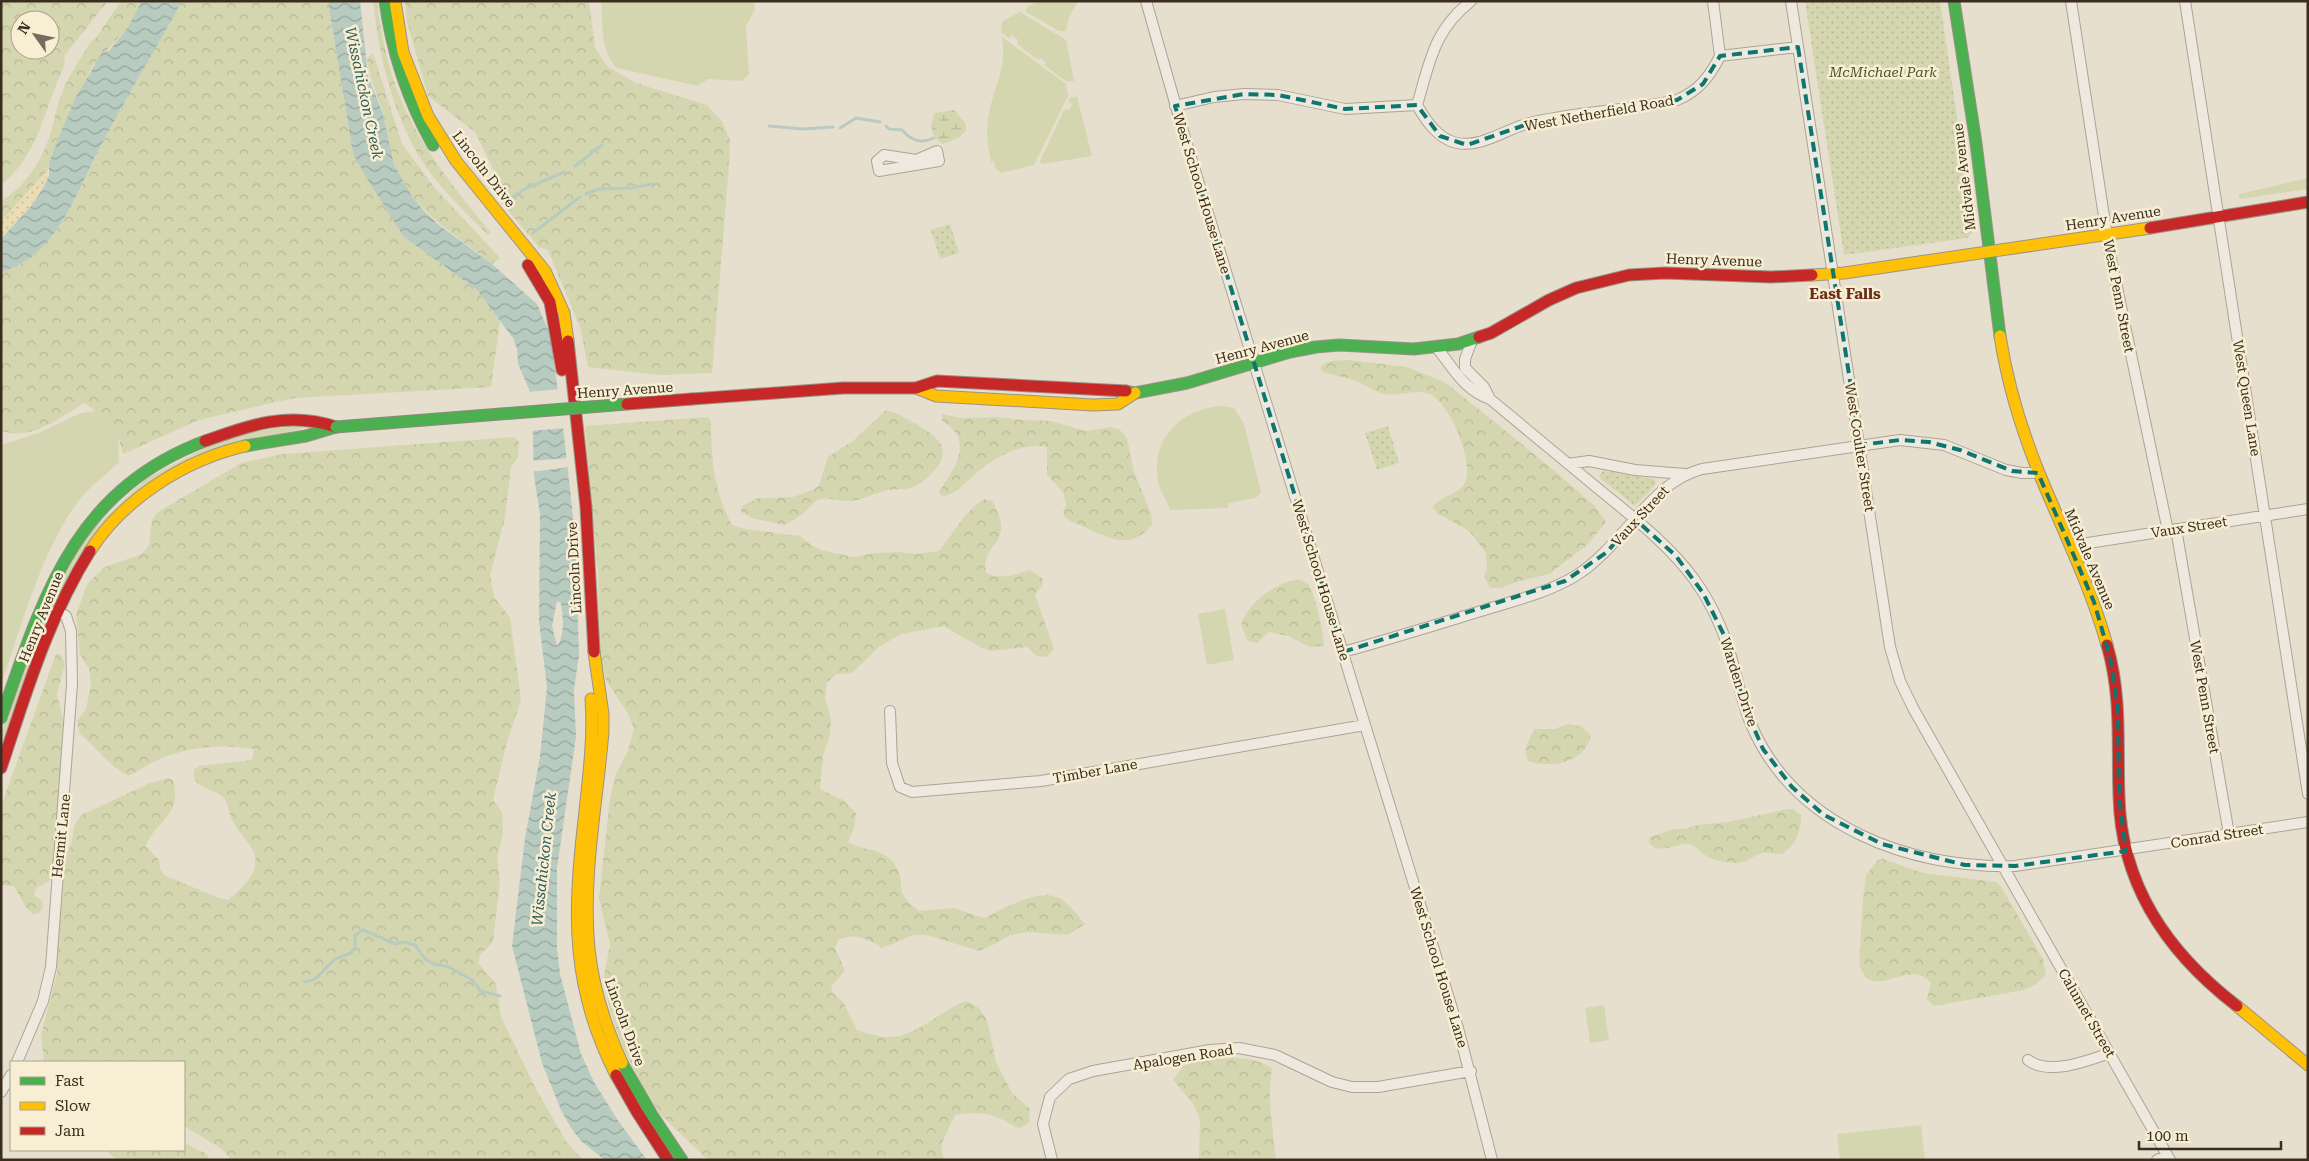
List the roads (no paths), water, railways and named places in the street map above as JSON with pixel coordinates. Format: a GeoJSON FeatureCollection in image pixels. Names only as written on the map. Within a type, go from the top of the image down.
{"type":"FeatureCollection","features":[{"type":"Feature","properties":{"kind":"main road","name":"Lincoln Drive"},"geometry":{"type":"LineString","coordinates":[[384,1],[398,72],[419,121],[448,167],[536,276],[550,302],[577,498],[584,637],[592,712],[577,903],[576,937],[580,971],[588,1004],[620,1085],[668,1160]]}},
{"type":"Feature","properties":{"kind":"main road","name":"Lincoln Drive"},"geometry":{"type":"LineString","coordinates":[[395,1],[405,60],[428,116],[456,161],[545,271],[556,291],[564,314],[570,352],[584,490],[593,647],[603,714],[603,732],[588,891],[590,965],[603,1015],[628,1077],[682,1160]]}},
{"type":"Feature","properties":{"kind":"main road","name":"Midvale Avenue"},"geometry":{"type":"LineString","coordinates":[[1954,1],[1979,162],[1987,253],[2003,356],[2015,406],[2038,473],[2094,602],[2104,632],[2115,680],[2119,724],[2119,811],[2126,851],[2140,891],[2153,917],[2182,958],[2213,989],[2266,1028],[2308,1065]]}},
{"type":"Feature","properties":{"kind":"main road","name":"Henry Avenue"},"geometry":{"type":"LineString","coordinates":[[1,768],[56,611],[70,581],[97,541],[120,515],[158,484],[200,461],[231,449],[262,442],[315,436],[336,427],[842,388],[916,388],[937,381],[1061,389],[1115,389],[1135,393],[1187,384],[1290,352],[1328,346],[1414,349],[1437,348],[1472,340],[1504,327],[1560,295],[1589,284],[1616,277],[1652,273],[1764,277],[1833,274],[1987,253],[2308,202]]}},
{"type":"Feature","properties":{"kind":"main road","name":"Henry Avenue"},"geometry":{"type":"LineString","coordinates":[[916,388],[936,396],[1074,406],[1118,404],[1135,393]]}},
{"type":"Feature","properties":{"kind":"main road","name":"Henry Avenue"},"geometry":{"type":"LineString","coordinates":[[1,718],[39,611],[52,581],[83,532],[119,493],[164,461],[195,445],[227,433],[270,423],[315,420],[336,427]]}},
{"type":"Feature","properties":{"kind":"street","name":"West School House Lane"},"geometry":{"type":"LineString","coordinates":[[1146,1],[1175,106],[1470,1071],[1492,1160]]}},
{"type":"Feature","properties":{"kind":"street"},"geometry":{"type":"LineString","coordinates":[[1175,106],[1214,97],[1244,94],[1278,95],[1345,109],[1417,105],[1428,63],[1437,40],[1452,19],[1471,1]]}},
{"type":"Feature","properties":{"kind":"street"},"geometry":{"type":"LineString","coordinates":[[1713,1],[1720,56],[1798,47]]}},
{"type":"Feature","properties":{"kind":"street","name":"West Coulter Street"},"geometry":{"type":"LineString","coordinates":[[1791,1],[1890,647],[1900,682],[2004,867]]}},
{"type":"Feature","properties":{"kind":"street","name":"West Penn Street"},"geometry":{"type":"LineString","coordinates":[[2071,1],[2106,234],[2172,530],[2229,834]]}},
{"type":"Feature","properties":{"kind":"street","name":"West Queen Lane"},"geometry":{"type":"LineString","coordinates":[[2186,1],[2308,794]]}},
{"type":"Feature","properties":{"kind":"street","name":"West Netherfield Road"},"geometry":{"type":"LineString","coordinates":[[1417,105],[1427,122],[1440,136],[1457,143],[1475,144],[1531,123],[1678,100],[1694,92],[1703,84],[1720,56]]}},
{"type":"Feature","properties":{"kind":"street"},"geometry":{"type":"LineString","coordinates":[[937,151],[938,160],[883,170],[879,171],[877,161],[884,155],[911,160],[924,158],[937,151]]}},
{"type":"Feature","properties":{"kind":"street","name":"Warden Drive"},"geometry":{"type":"LineString","coordinates":[[1472,340],[1465,359],[1465,368],[1484,387],[1490,399]]}},
{"type":"Feature","properties":{"kind":"street","name":"Warden Drive"},"geometry":{"type":"LineString","coordinates":[[1437,348],[1463,384],[1477,394],[1490,399],[1676,556],[1703,593],[1725,637],[1746,710],[1756,736],[1772,762],[1802,797],[1840,825],[1897,850],[1946,862],[2004,867],[2126,851]]}},
{"type":"Feature","properties":{"kind":"street","name":"Vaux Street"},"geometry":{"type":"LineString","coordinates":[[1343,652],[1522,598],[1559,584],[1595,562],[1666,486],[1686,474],[1702,469],[1900,440],[1929,442],[1960,450],[2006,470],[2038,473]]}},
{"type":"Feature","properties":{"kind":"street"},"geometry":{"type":"LineString","coordinates":[[1568,464],[1589,461],[1635,470],[1686,474]]}},
{"type":"Feature","properties":{"kind":"street","name":"Vaux Street"},"geometry":{"type":"LineString","coordinates":[[2071,549],[2088,542],[2308,509]]}},
{"type":"Feature","properties":{"kind":"street","name":"Hermit Lane"},"geometry":{"type":"LineString","coordinates":[[17,1061],[43,1001],[51,967],[72,684],[71,631],[66,616],[56,611]]}},
{"type":"Feature","properties":{"kind":"street","name":"Timber Lane"},"geometry":{"type":"LineString","coordinates":[[890,711],[894,772],[900,786],[912,792],[1033,782],[1365,725]]}},
{"type":"Feature","properties":{"kind":"street","name":"Conrad Street"},"geometry":{"type":"LineString","coordinates":[[2126,851],[2308,822]]}},
{"type":"Feature","properties":{"kind":"street","name":"Calumet Street"},"geometry":{"type":"LineString","coordinates":[[2004,867],[2169,1158]]}},
{"type":"Feature","properties":{"kind":"street","name":"Apalogen Road"},"geometry":{"type":"LineString","coordinates":[[1052,1160],[1043,1124],[1050,1096],[1069,1079],[1093,1071],[1210,1050],[1239,1048],[1275,1054],[1332,1082],[1352,1087],[1378,1087],[1470,1071]]}},
{"type":"Feature","properties":{"kind":"street"},"geometry":{"type":"LineString","coordinates":[[2028,1060],[2038,1066],[2051,1067],[2110,1053]]}},
{"type":"Feature","properties":{"kind":"street"},"geometry":{"type":"LineString","coordinates":[[1,1092],[10,1077]]}},
{"type":"Feature","properties":{"kind":"street"},"geometry":{"type":"LineString","coordinates":[[2158,1160],[2169,1158]]}},
{"type":"Feature","properties":{"kind":"water"},"geometry":{"type":"Polygon","coordinates":[[[142,1],[181,1],[102,143],[64,219],[38,252],[21,264],[1,272],[1,239],[32,205],[43,188],[49,176],[49,163],[76,97],[103,51],[109,51],[128,27],[142,1]]]}},
{"type":"Feature","properties":{"kind":"water","name":"Wissahickon Creek"},"geometry":{"type":"Polygon","coordinates":[[[328,1],[360,1],[368,76],[383,114],[394,165],[411,195],[439,225],[492,264],[537,304],[550,334],[575,535],[579,655],[574,690],[576,737],[557,868],[557,948],[560,974],[581,1054],[594,1082],[617,1119],[647,1160],[605,1160],[581,1141],[571,1128],[561,1110],[542,1063],[512,946],[525,838],[540,757],[547,687],[539,622],[540,514],[534,476],[532,404],[529,389],[518,364],[517,349],[513,338],[477,290],[403,236],[353,154],[328,1]],[[557,601],[552,626],[557,646],[560,642],[562,631],[561,603],[557,601]]]}},
{"type":"Feature","properties":{"kind":"waterway"},"geometry":{"type":"LineString","coordinates":[[840,128],[856,118],[880,122]]}},
{"type":"Feature","properties":{"kind":"waterway"},"geometry":{"type":"LineString","coordinates":[[769,126],[803,129],[833,127]]}},
{"type":"Feature","properties":{"kind":"waterway"},"geometry":{"type":"LineString","coordinates":[[886,126],[889,129],[902,130],[909,137],[917,140],[925,141],[934,138]]}},
{"type":"Feature","properties":{"kind":"waterway"},"geometry":{"type":"LineString","coordinates":[[575,166],[602,145]]}},
{"type":"Feature","properties":{"kind":"waterway"},"geometry":{"type":"LineString","coordinates":[[504,202],[527,188],[564,172]]}},
{"type":"Feature","properties":{"kind":"waterway"},"geometry":{"type":"LineString","coordinates":[[586,194],[599,189],[631,188],[652,184]]}},
{"type":"Feature","properties":{"kind":"waterway"},"geometry":{"type":"LineString","coordinates":[[533,233],[580,197]]}},
{"type":"Feature","properties":{"kind":"waterway"},"geometry":{"type":"LineString","coordinates":[[305,982],[315,979],[335,959],[351,953],[355,948],[355,935],[363,930],[396,944],[404,942],[415,945],[425,959],[434,964],[449,967],[472,980],[481,991],[500,996]]}},
{"type":"Feature","properties":{"kind":"district","name":"East Falls"},"geometry":{"type":"Point","coordinates":[1845,294]}},
{"type":"Feature","properties":{"kind":"park label","name":"McMichael Park"},"geometry":{"type":"Point","coordinates":[1883,72]}}]}
